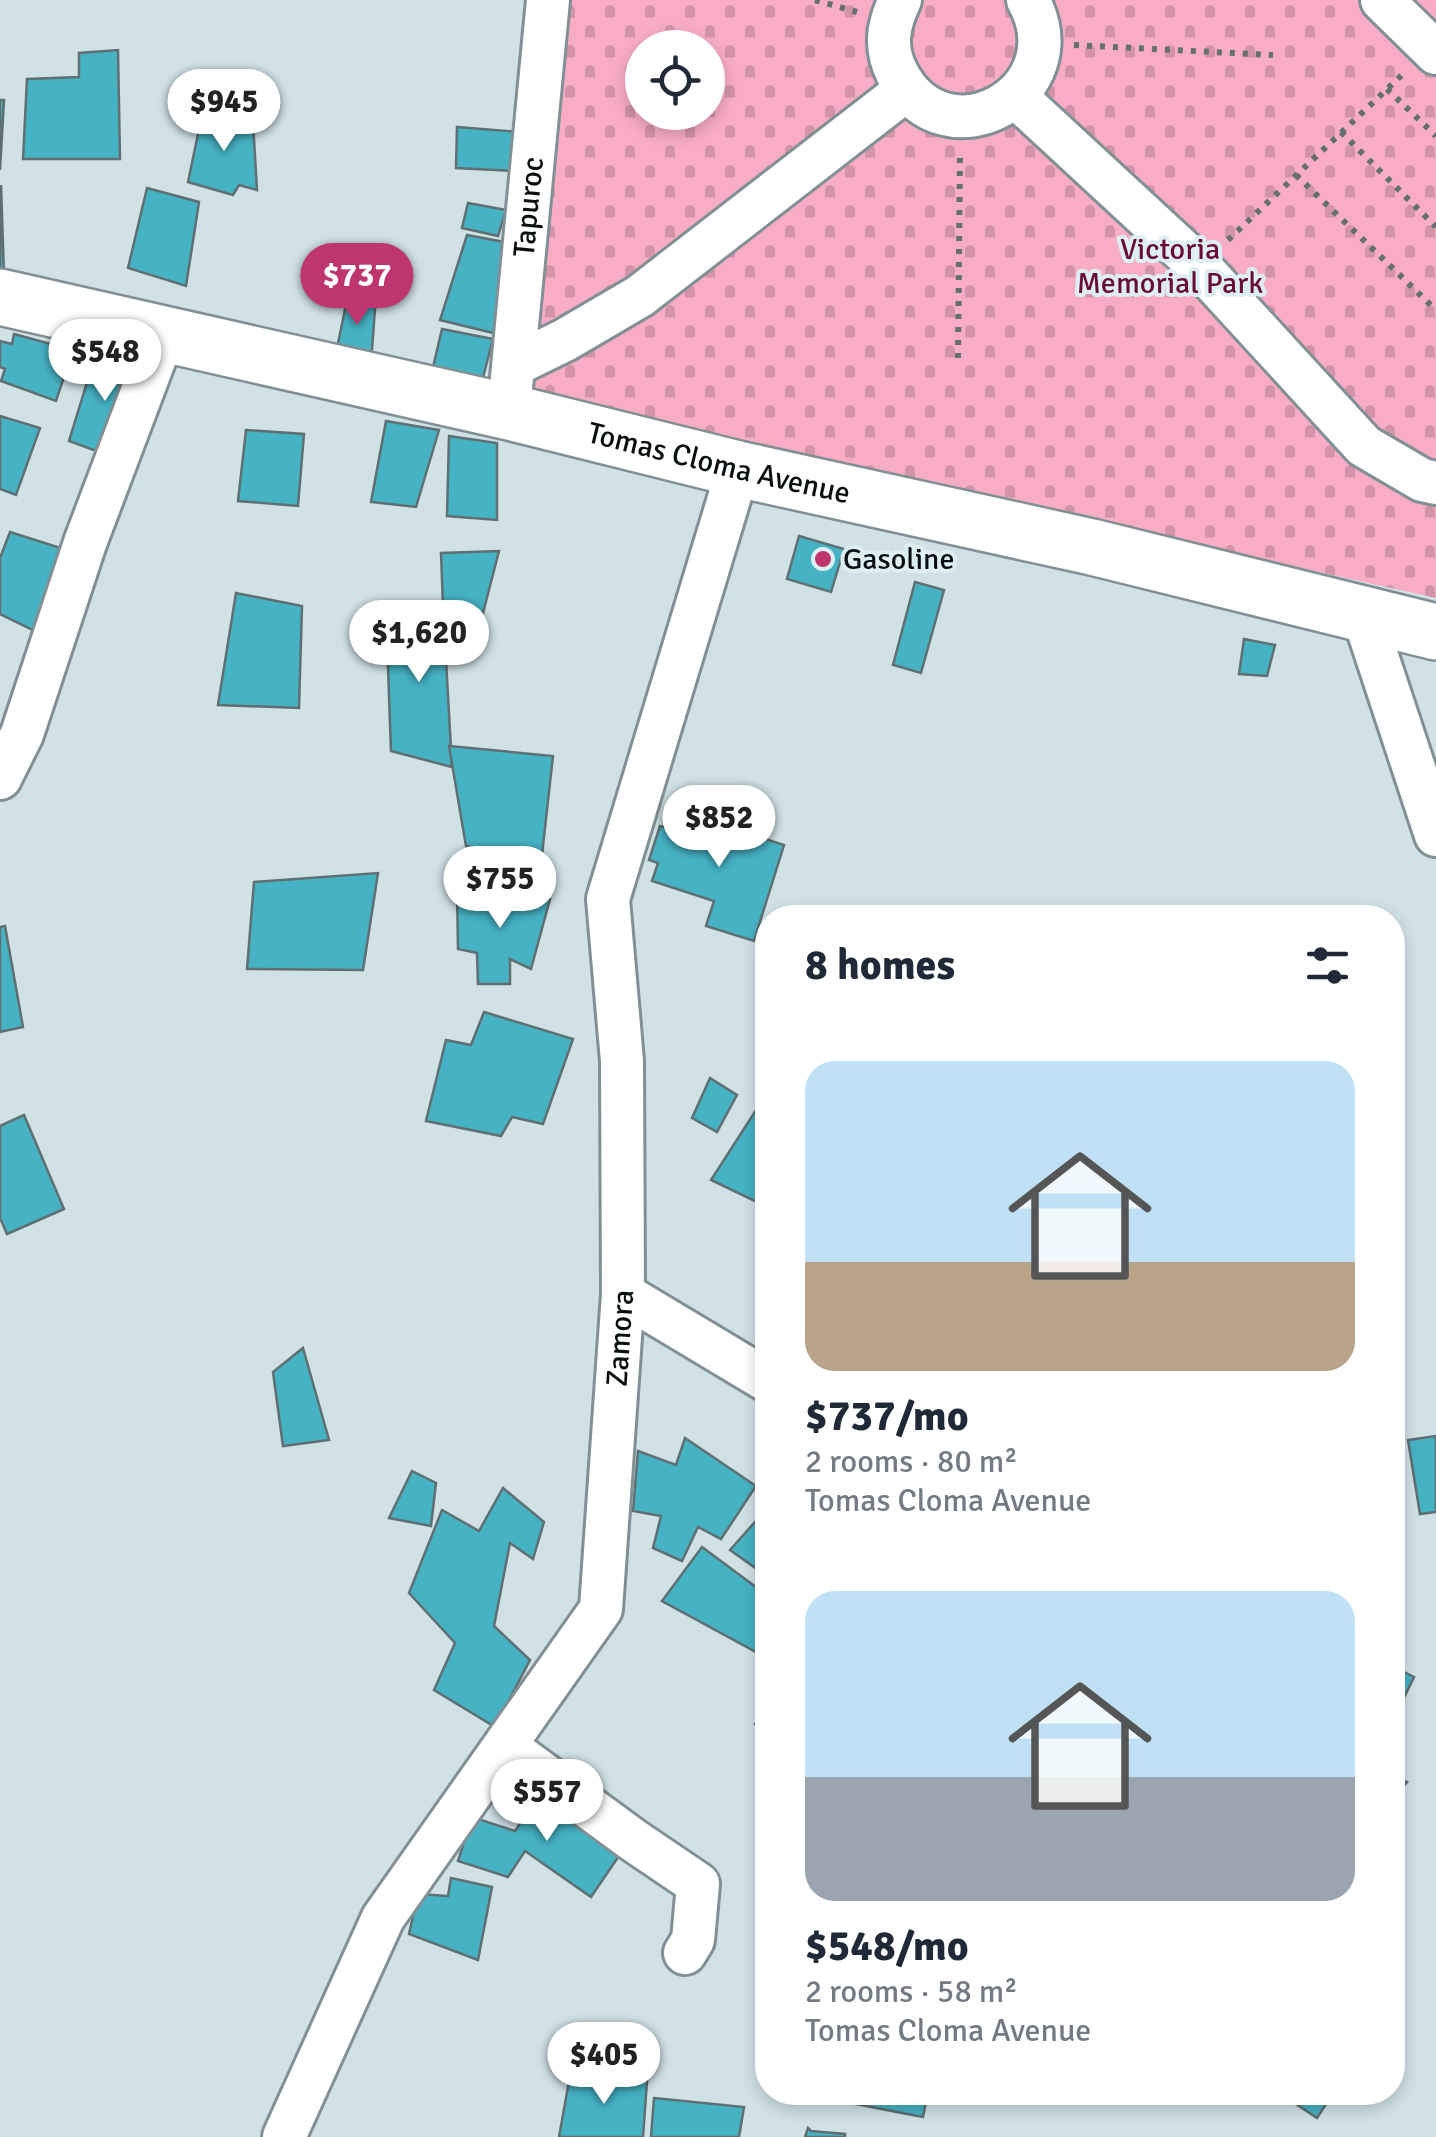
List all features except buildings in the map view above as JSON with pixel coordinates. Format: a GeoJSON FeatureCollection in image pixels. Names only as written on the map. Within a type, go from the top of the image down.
{"type":"FeatureCollection","features":[{"type":"Feature","properties":{"kind":"main road","name":"Tomas Cloma Avenue"},"geometry":{"type":"LineString","coordinates":[[0,298],[164,334],[511,389],[738,469],[1092,547],[1436,632]]}},
{"type":"Feature","properties":{"kind":"street","name":"Tapuroc"},"geometry":{"type":"LineString","coordinates":[[511,389],[548,0]]}},
{"type":"Feature","properties":{"kind":"street"},"geometry":{"type":"LineString","coordinates":[[900,0],[890,22],[890,58],[906,90],[930,110],[961,118],[990,113],[1016,97],[1034,72],[1040,44],[1036,15],[1028,0]]}},
{"type":"Feature","properties":{"kind":"street"},"geometry":{"type":"LineString","coordinates":[[1382,0],[1433,51]]}},
{"type":"Feature","properties":{"kind":"street"},"geometry":{"type":"LineString","coordinates":[[511,389],[566,340],[640,296],[906,90]]}},
{"type":"Feature","properties":{"kind":"street"},"geometry":{"type":"LineString","coordinates":[[1016,97],[1200,267],[1364,446],[1422,480],[1436,483]]}},
{"type":"Feature","properties":{"kind":"street"},"geometry":{"type":"LineString","coordinates":[[0,778],[22,734],[85,543],[164,334]]}},
{"type":"Feature","properties":{"kind":"street","name":"Zamora"},"geometry":{"type":"LineString","coordinates":[[284,2137],[383,1918],[601,1609],[624,1294],[622,1061],[608,900],[738,469]]}},
{"type":"Feature","properties":{"kind":"street"},"geometry":{"type":"LineString","coordinates":[[1363,614],[1436,835]]}},
{"type":"Feature","properties":{"kind":"street"},"geometry":{"type":"LineString","coordinates":[[624,1294],[755,1373]]}},
{"type":"Feature","properties":{"kind":"street"},"geometry":{"type":"LineString","coordinates":[[504,1746],[698,1884],[692,1940],[685,1953]]}},
{"type":"Feature","properties":{"kind":"path"},"geometry":{"type":"LineString","coordinates":[[1040,44],[1272,54]]}},
{"type":"Feature","properties":{"kind":"path"},"geometry":{"type":"LineString","coordinates":[[1200,267],[1387,89],[1433,51]]}},
{"type":"Feature","properties":{"kind":"path"},"geometry":{"type":"LineString","coordinates":[[1387,89],[1436,136]]}},
{"type":"Feature","properties":{"kind":"path"},"geometry":{"type":"LineString","coordinates":[[958,358],[961,118]]}},
{"type":"Feature","properties":{"kind":"path"},"geometry":{"type":"LineString","coordinates":[[1342,132],[1436,227]]}},
{"type":"Feature","properties":{"kind":"path"},"geometry":{"type":"LineString","coordinates":[[1296,175],[1436,310]]}},
{"type":"Feature","properties":{"kind":"green space","name":"Victoria Memorial Park"},"geometry":{"type":"Polygon","coordinates":[[[568,0],[1436,0],[1436,598],[531,398],[568,0]]]}},
{"type":"Feature","properties":{"kind":"place","name":"Gasoline"},"geometry":{"type":"Point","coordinates":[823,559]}}]}
